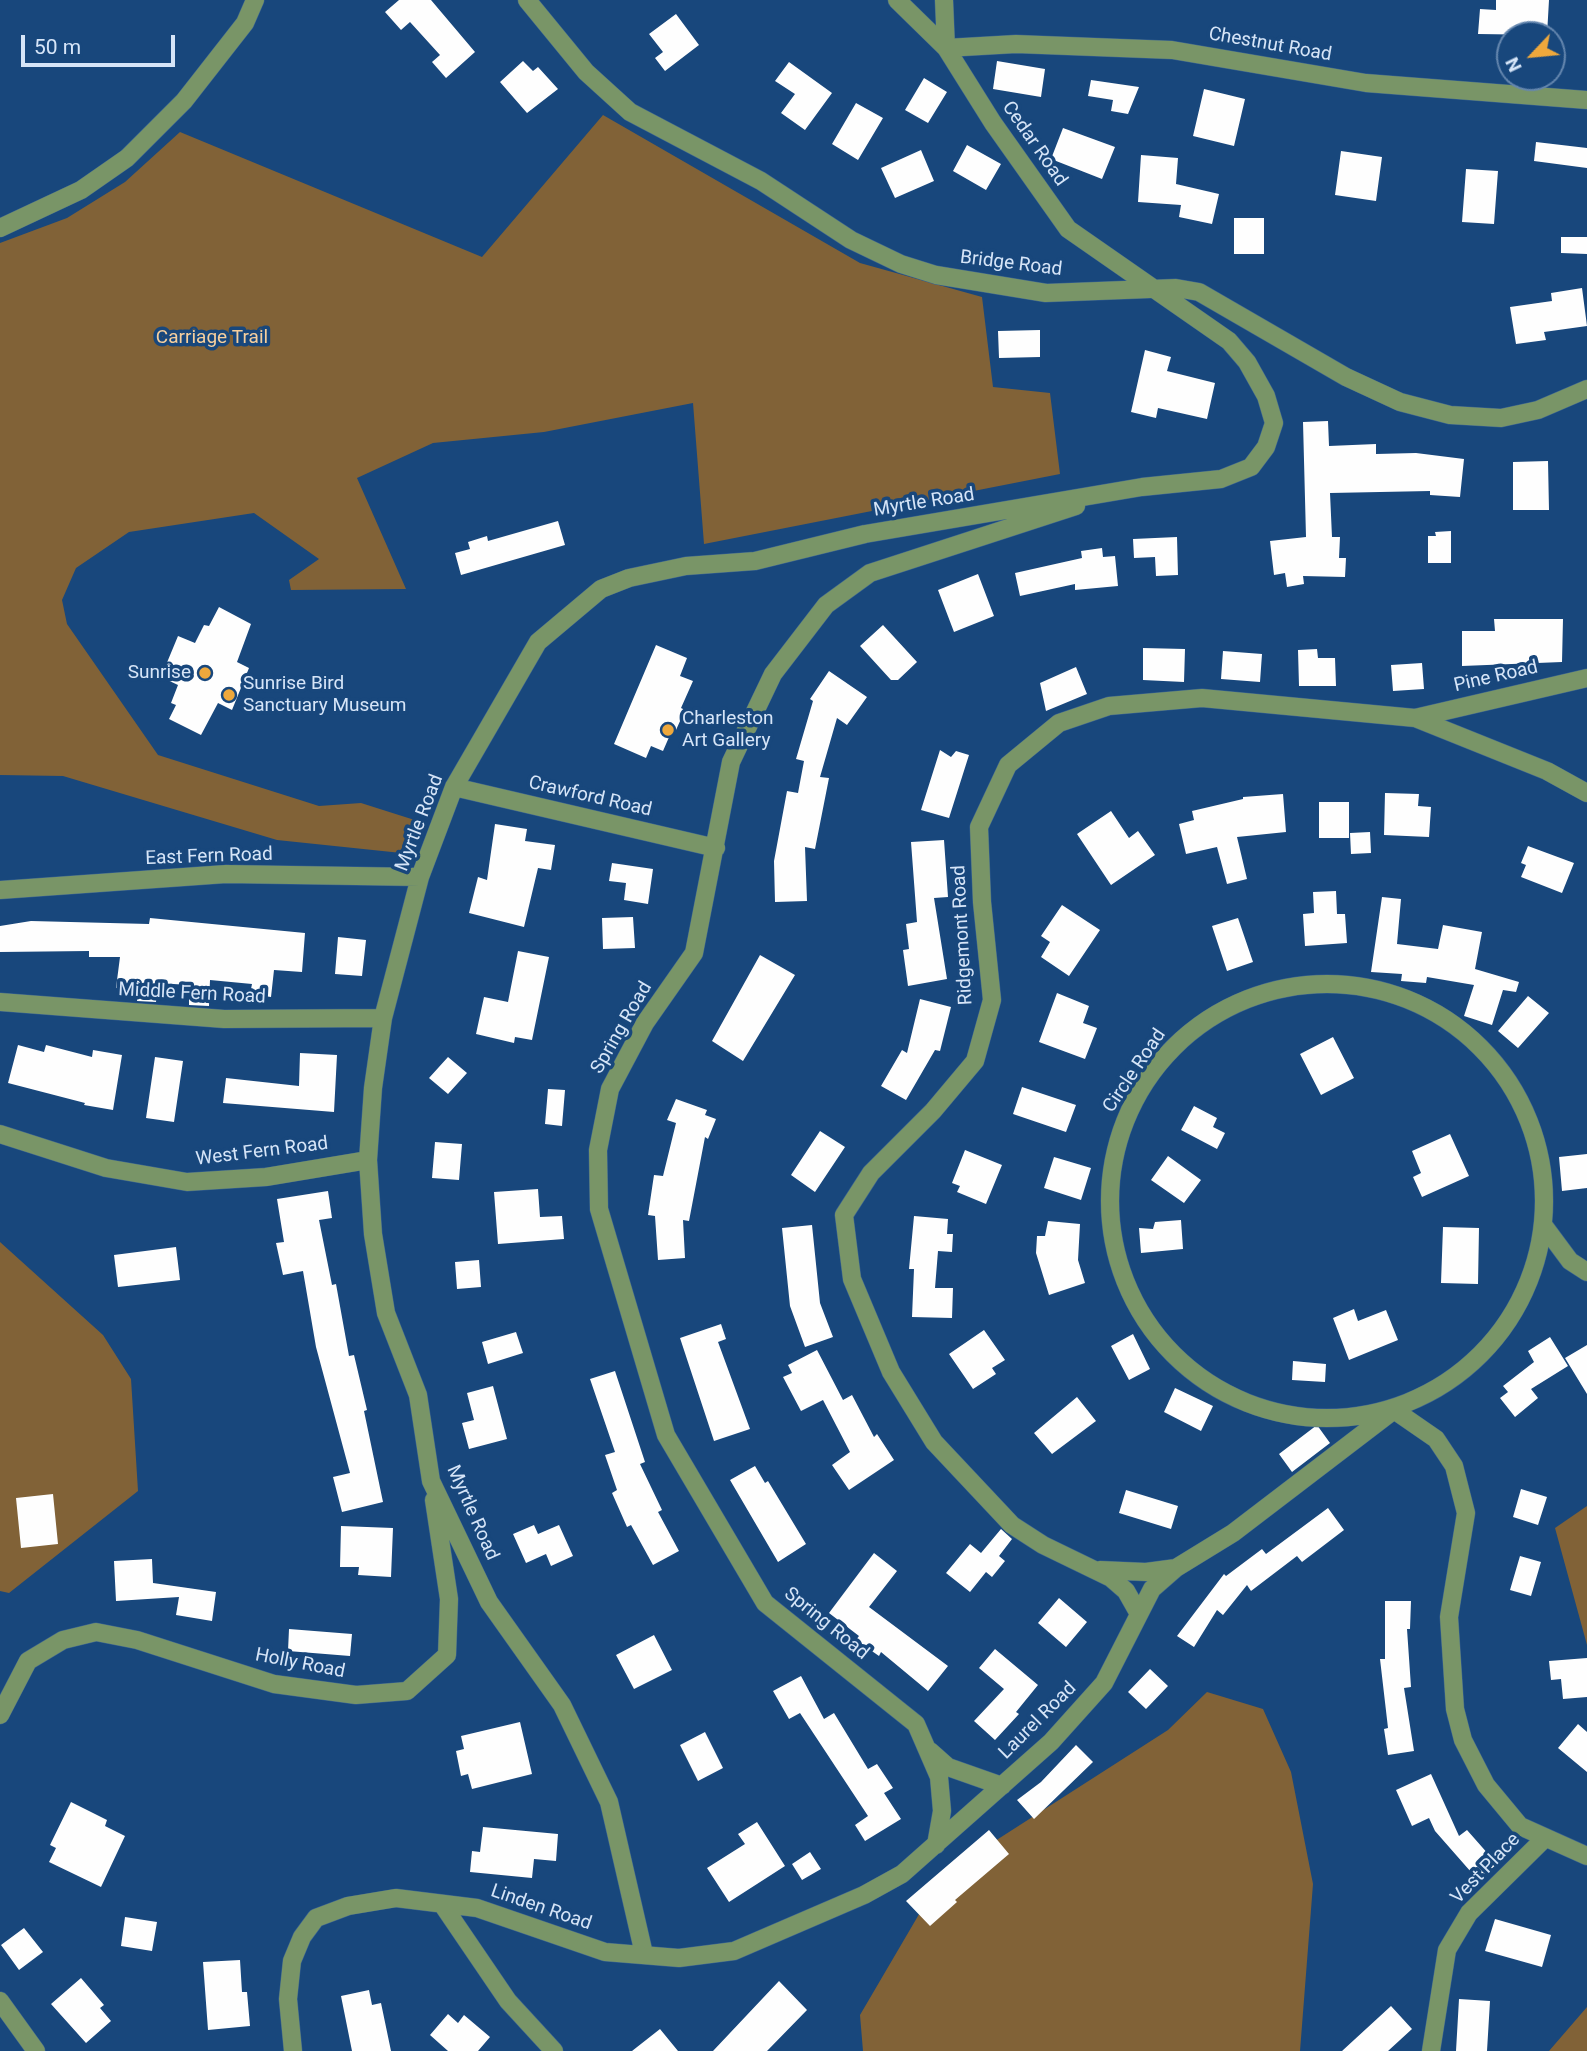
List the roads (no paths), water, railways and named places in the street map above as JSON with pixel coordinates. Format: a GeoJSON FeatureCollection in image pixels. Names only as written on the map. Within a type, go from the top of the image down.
{"type":"FeatureCollection","features":[{"type":"Feature","properties":{"kind":"street"},"geometry":{"type":"LineString","coordinates":[[0,228],[81,190],[127,158],[184,101],[244,23],[255,0]]}},
{"type":"Feature","properties":{"kind":"street","name":"Bridge Road"},"geometry":{"type":"LineString","coordinates":[[527,0],[586,72],[630,113],[761,181],[870,251],[936,275],[1046,293],[1176,288],[1199,292],[1346,377],[1400,402],[1450,415],[1501,418],[1538,410],[1587,389]]}},
{"type":"Feature","properties":{"kind":"street","name":"Cedar Road"},"geometry":{"type":"LineString","coordinates":[[897,0],[946,48],[993,123],[1068,229],[1158,289]]}},
{"type":"Feature","properties":{"kind":"street"},"geometry":{"type":"LineString","coordinates":[[944,0],[946,48]]}},
{"type":"Feature","properties":{"kind":"street","name":"Chestnut Road"},"geometry":{"type":"LineString","coordinates":[[946,48],[1016,44],[1172,50],[1366,83],[1587,98]]}},
{"type":"Feature","properties":{"kind":"street","name":"Myrtle Road"},"geometry":{"type":"LineString","coordinates":[[644,1954],[609,1802],[562,1705],[489,1602],[431,1480],[418,1395],[386,1313],[373,1234],[368,1160],[373,1088],[383,1018],[420,877],[454,787],[538,642],[601,589],[629,578],[686,566],[755,561],[865,534],[1115,492],[1221,479],[1251,467],[1266,447],[1274,423],[1266,396],[1247,362],[1228,341],[1158,289]]}},
{"type":"Feature","properties":{"kind":"street","name":"Spring Road"},"geometry":{"type":"LineString","coordinates":[[936,1845],[942,1811],[939,1777],[916,1724],[765,1603],[666,1435],[599,1209],[598,1150],[610,1089],[645,1023],[694,953],[731,762],[773,674],[826,605],[870,573],[1033,522],[1115,492]]}},
{"type":"Feature","properties":{"kind":"street","name":"Pine Road"},"geometry":{"type":"LineString","coordinates":[[1415,718],[1587,678]]}},
{"type":"Feature","properties":{"kind":"street","name":"Ridgemont Road"},"geometry":{"type":"LineString","coordinates":[[1139,1614],[1120,1584],[1043,1545],[1012,1525],[934,1442],[891,1372],[852,1279],[844,1214],[871,1173],[933,1111],[975,1061],[992,1000],[982,902],[979,827],[1008,765],[1059,723],[1109,706],[1202,698],[1415,718],[1547,771],[1587,793]]}},
{"type":"Feature","properties":{"kind":"street","name":"Crawford Road"},"geometry":{"type":"LineString","coordinates":[[454,787],[716,849]]}},
{"type":"Feature","properties":{"kind":"street","name":"East Fern Road"},"geometry":{"type":"LineString","coordinates":[[0,890],[226,874],[420,877]]}},
{"type":"Feature","properties":{"kind":"street","name":"Circle Road"},"geometry":{"type":"LineString","coordinates":[[1348,982],[1396,993],[1454,1023],[1474,1039],[1509,1081],[1533,1128],[1544,1181],[1544,1226],[1533,1274],[1515,1312],[1468,1368],[1419,1400],[1368,1416],[1271,1413],[1227,1396],[1177,1361],[1144,1323],[1129,1297],[1110,1233],[1116,1138],[1188,1030],[1228,1004],[1275,987],[1348,982]]}},
{"type":"Feature","properties":{"kind":"street","name":"Middle Fern Road"},"geometry":{"type":"LineString","coordinates":[[0,1002],[224,1019],[383,1018]]}},
{"type":"Feature","properties":{"kind":"street","name":"West Fern Road"},"geometry":{"type":"LineString","coordinates":[[0,1134],[106,1168],[187,1182],[266,1177],[368,1160]]}},
{"type":"Feature","properties":{"kind":"street"},"geometry":{"type":"LineString","coordinates":[[1544,1226],[1570,1261],[1587,1272]]}},
{"type":"Feature","properties":{"kind":"street"},"geometry":{"type":"LineString","coordinates":[[1394,1410],[1436,1439],[1454,1466],[1466,1513],[1449,1617],[1455,1709],[1463,1740],[1486,1785],[1520,1826],[1587,1856]]}},
{"type":"Feature","properties":{"kind":"street","name":"Laurel Road"},"geometry":{"type":"LineString","coordinates":[[644,1954],[679,1958],[734,1951],[864,1895],[902,1874],[1051,1742],[1104,1683],[1152,1589],[1177,1568],[1233,1533],[1394,1410]]}},
{"type":"Feature","properties":{"kind":"street","name":"Holly Road"},"geometry":{"type":"LineString","coordinates":[[0,1715],[28,1661],[63,1640],[96,1632],[137,1640],[274,1684],[356,1695],[407,1691],[447,1656],[449,1599],[431,1480]]}},
{"type":"Feature","properties":{"kind":"street","name":"Ridgemont Road"},"geometry":{"type":"LineString","coordinates":[[1096,1570],[1146,1572],[1177,1568]]}},
{"type":"Feature","properties":{"kind":"street","name":"Spring Road"},"geometry":{"type":"LineString","coordinates":[[930,1751],[948,1767],[1002,1786]]}},
{"type":"Feature","properties":{"kind":"street","name":"Vest Place"},"geometry":{"type":"LineString","coordinates":[[1431,2051],[1447,1950],[1468,1913],[1545,1839]]}},
{"type":"Feature","properties":{"kind":"street","name":"Linden Road"},"geometry":{"type":"LineString","coordinates":[[293,2051],[288,1999],[292,1961],[302,1937],[316,1918],[348,1906],[396,1898],[477,1908],[513,1917],[605,1952],[644,1954]]}},
{"type":"Feature","properties":{"kind":"street"},"geometry":{"type":"LineString","coordinates":[[442,1904],[508,2001],[554,2051]]}},
{"type":"Feature","properties":{"kind":"street"},"geometry":{"type":"LineString","coordinates":[[0,2001],[36,2051]]}},
{"type":"Feature","properties":{"kind":"place","name":"Sunrise"},"geometry":{"type":"Point","coordinates":[205,673]}},
{"type":"Feature","properties":{"kind":"place","name":"Sunrise Bird Sanctuary Museum"},"geometry":{"type":"Point","coordinates":[229,695]}},
{"type":"Feature","properties":{"kind":"place","name":"Charleston Art Gallery"},"geometry":{"type":"Point","coordinates":[668,730]}},
{"type":"Feature","properties":{"kind":"park label","name":"Carriage Trail"},"geometry":{"type":"Point","coordinates":[212,338]}}]}
